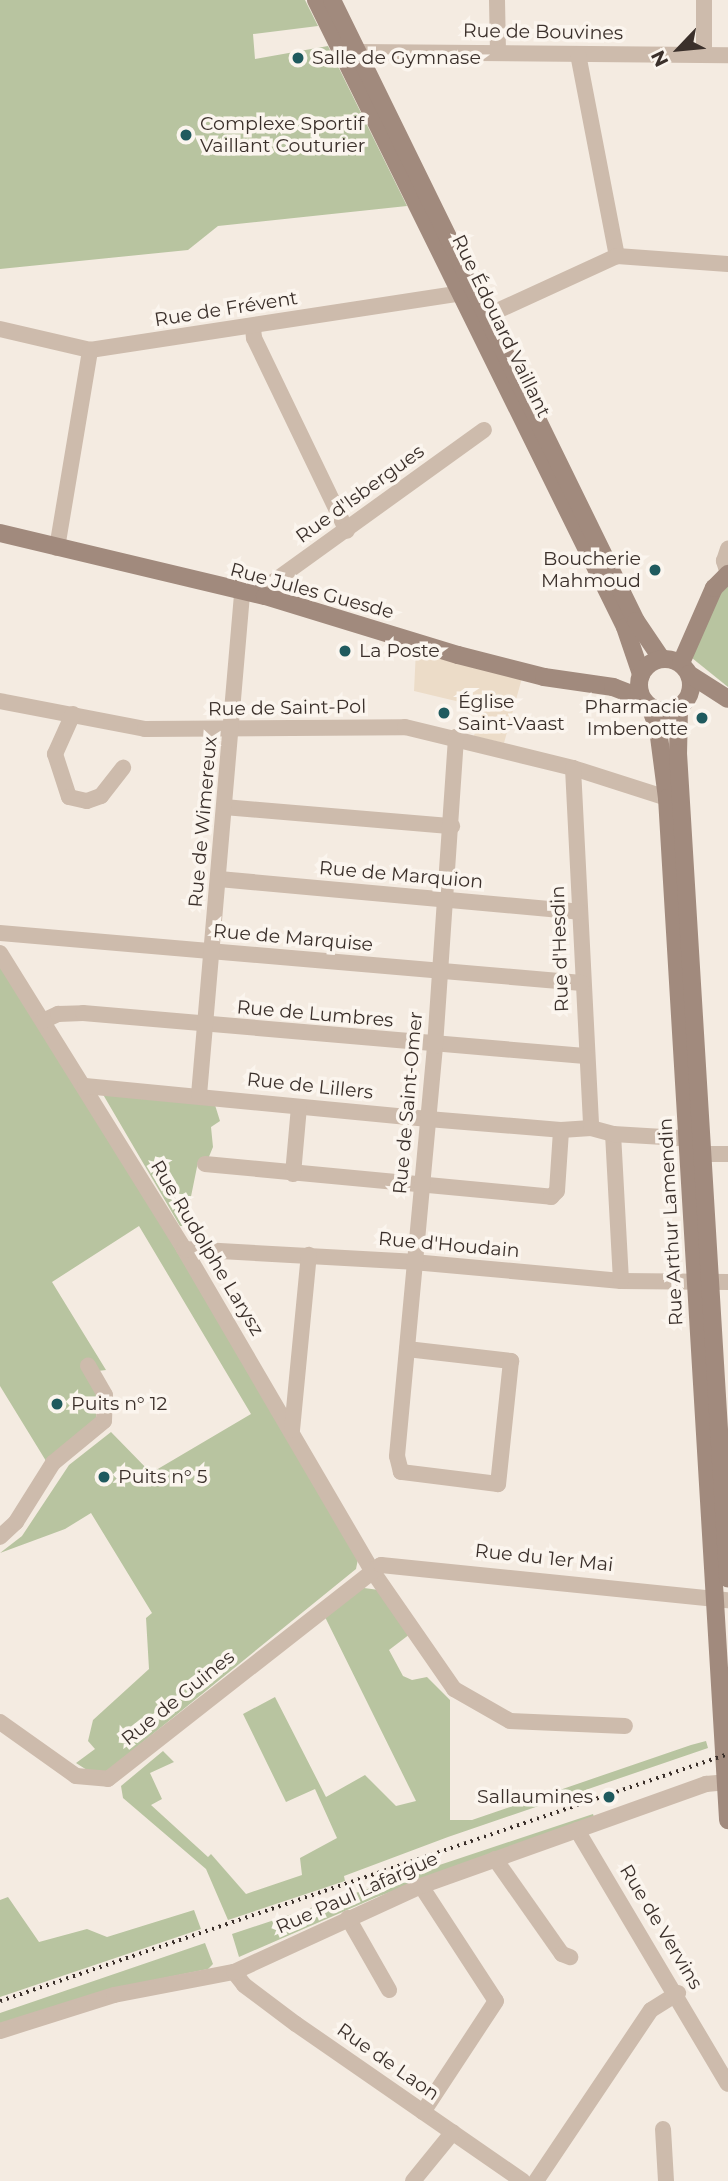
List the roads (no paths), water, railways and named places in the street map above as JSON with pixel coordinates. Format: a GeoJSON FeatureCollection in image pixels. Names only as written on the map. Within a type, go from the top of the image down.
{"type":"FeatureCollection","features":[{"type":"Feature","properties":{"kind":"main road","name":"Rue Édouard Vaillant"},"geometry":{"type":"LineString","coordinates":[[316,0],[625,626],[640,677]]}},
{"type":"Feature","properties":{"kind":"main road","name":"Rue Édouard Vaillant"},"geometry":{"type":"LineString","coordinates":[[332,0],[636,621],[661,658]]}},
{"type":"Feature","properties":{"kind":"main road","name":"Rue Jules Guesde"},"geometry":{"type":"LineString","coordinates":[[0,533],[242,594],[265,596],[544,677],[613,687],[646,703]]}},
{"type":"Feature","properties":{"kind":"main road"},"geometry":{"type":"LineString","coordinates":[[683,703],[685,669],[714,588],[728,574]]}},
{"type":"Feature","properties":{"kind":"main road"},"geometry":{"type":"LineString","coordinates":[[661,658],[685,669],[727,698],[683,703],[660,711],[646,703],[640,677],[661,658]]}},
{"type":"Feature","properties":{"kind":"main road","name":"Rue Jules Guesde"},"geometry":{"type":"LineString","coordinates":[[613,687],[640,677]]}},
{"type":"Feature","properties":{"kind":"main road","name":"Rue Arthur Lamendin"},"geometry":{"type":"LineString","coordinates":[[646,703],[661,742],[696,1144]]}},
{"type":"Feature","properties":{"kind":"main road","name":"Rue Arthur Lamendin"},"geometry":{"type":"LineString","coordinates":[[683,703],[677,753],[721,1598],[723,1737],[728,1820]]}},
{"type":"Feature","properties":{"kind":"main road","name":"Rue Arthur Lamendin"},"geometry":{"type":"LineString","coordinates":[[703,1282],[723,1459],[728,1578]]}},
{"type":"Feature","properties":{"kind":"street"},"geometry":{"type":"LineString","coordinates":[[497,0],[498,52]]}},
{"type":"Feature","properties":{"kind":"street"},"geometry":{"type":"LineString","coordinates":[[704,0],[704,54]]}},
{"type":"Feature","properties":{"kind":"street","name":"Rue de Bouvines"},"geometry":{"type":"LineString","coordinates":[[358,52],[728,55]]}},
{"type":"Feature","properties":{"kind":"street"},"geometry":{"type":"LineString","coordinates":[[578,54],[617,256]]}},
{"type":"Feature","properties":{"kind":"street"},"geometry":{"type":"LineString","coordinates":[[486,316],[617,256],[728,264]]}},
{"type":"Feature","properties":{"kind":"street","name":"Rue de Frévent"},"geometry":{"type":"LineString","coordinates":[[0,329],[90,351],[461,293]]}},
{"type":"Feature","properties":{"kind":"street"},"geometry":{"type":"LineString","coordinates":[[253,327],[254,338],[347,531]]}},
{"type":"Feature","properties":{"kind":"street"},"geometry":{"type":"LineString","coordinates":[[57,548],[90,351]]}},
{"type":"Feature","properties":{"kind":"street","name":"Rue d'Isbergues"},"geometry":{"type":"LineString","coordinates":[[265,596],[273,582],[484,430]]}},
{"type":"Feature","properties":{"kind":"street"},"geometry":{"type":"LineString","coordinates":[[728,549],[724,561],[728,574]]}},
{"type":"Feature","properties":{"kind":"street","name":"Rue de Wimereux"},"geometry":{"type":"LineString","coordinates":[[199,1095],[242,594]]}},
{"type":"Feature","properties":{"kind":"street","name":"Rue de Saint-Pol"},"geometry":{"type":"LineString","coordinates":[[0,701],[145,729],[231,731],[405,727],[456,737],[573,768],[667,798]]}},
{"type":"Feature","properties":{"kind":"street"},"geometry":{"type":"LineString","coordinates":[[73,714],[55,754],[69,796],[87,801],[101,796],[123,768]]}},
{"type":"Feature","properties":{"kind":"street","name":"Rue de Saint-Omer"},"geometry":{"type":"LineString","coordinates":[[407,1349],[511,1361],[498,1484],[401,1472],[397,1456],[414,1262],[436,1046],[456,737]]}},
{"type":"Feature","properties":{"kind":"street","name":"Rue d'Hesdin"},"geometry":{"type":"LineString","coordinates":[[573,768],[585,1056],[591,1128]]}},
{"type":"Feature","properties":{"kind":"street"},"geometry":{"type":"LineString","coordinates":[[224,807],[452,826]]}},
{"type":"Feature","properties":{"kind":"street","name":"Rue de Marquion"},"geometry":{"type":"LineString","coordinates":[[219,879],[579,912]]}},
{"type":"Feature","properties":{"kind":"street","name":"Rue de Marquise"},"geometry":{"type":"LineString","coordinates":[[0,933],[582,983]]}},
{"type":"Feature","properties":{"kind":"street","name":"Rue Rudolphe Larysz"},"geometry":{"type":"LineString","coordinates":[[0,953],[184,1249],[371,1569],[454,1689],[510,1721],[625,1726]]}},
{"type":"Feature","properties":{"kind":"street","name":"Rue de Lumbres"},"geometry":{"type":"LineString","coordinates":[[43,1021],[58,1014],[83,1013],[436,1046],[585,1056]]}},
{"type":"Feature","properties":{"kind":"street","name":"Rue de Lillers"},"geometry":{"type":"LineString","coordinates":[[85,1086],[428,1119],[561,1130],[591,1128],[613,1134],[696,1144],[728,1154]]}},
{"type":"Feature","properties":{"kind":"street"},"geometry":{"type":"LineString","coordinates":[[293,1174],[299,1107]]}},
{"type":"Feature","properties":{"kind":"street"},"geometry":{"type":"LineString","coordinates":[[205,1164],[422,1187],[551,1197],[557,1191],[561,1130]]}},
{"type":"Feature","properties":{"kind":"street"},"geometry":{"type":"LineString","coordinates":[[613,1134],[621,1281]]}},
{"type":"Feature","properties":{"kind":"street","name":"Rue d'Houdain"},"geometry":{"type":"LineString","coordinates":[[184,1249],[414,1262],[621,1281],[728,1282]]}},
{"type":"Feature","properties":{"kind":"street"},"geometry":{"type":"LineString","coordinates":[[292,1430],[309,1255]]}},
{"type":"Feature","properties":{"kind":"street"},"geometry":{"type":"LineString","coordinates":[[0,1537],[16,1522],[53,1463],[104,1421],[105,1395],[88,1365]]}},
{"type":"Feature","properties":{"kind":"street","name":"Rue du 1er Mai"},"geometry":{"type":"LineString","coordinates":[[371,1569],[390,1564],[721,1598]]}},
{"type":"Feature","properties":{"kind":"street","name":"Rue de Guines"},"geometry":{"type":"LineString","coordinates":[[0,1722],[76,1776],[108,1779],[371,1569]]}},
{"type":"Feature","properties":{"kind":"street","name":"Rue Paul Lafargue"},"geometry":{"type":"LineString","coordinates":[[0,2031],[103,1998],[234,1972],[421,1886],[577,1830],[727,1781]]}},
{"type":"Feature","properties":{"kind":"street","name":"Rue de Vervins"},"geometry":{"type":"LineString","coordinates":[[577,1830],[678,1993],[728,2084]]}},
{"type":"Feature","properties":{"kind":"street"},"geometry":{"type":"LineString","coordinates":[[495,1860],[562,1954],[570,1957]]}},
{"type":"Feature","properties":{"kind":"street"},"geometry":{"type":"LineString","coordinates":[[421,1886],[496,2001],[423,2112]]}},
{"type":"Feature","properties":{"kind":"street"},"geometry":{"type":"LineString","coordinates":[[348,1918],[389,1990]]}},
{"type":"Feature","properties":{"kind":"street","name":"Rue de Laon"},"geometry":{"type":"LineString","coordinates":[[234,1972],[244,1985],[296,2024],[453,2132],[513,2178]]}},
{"type":"Feature","properties":{"kind":"street"},"geometry":{"type":"LineString","coordinates":[[536,2181],[651,2010],[678,1993]]}},
{"type":"Feature","properties":{"kind":"street"},"geometry":{"type":"LineString","coordinates":[[663,2129],[666,2181]]}},
{"type":"Feature","properties":{"kind":"street"},"geometry":{"type":"LineString","coordinates":[[413,2181],[453,2132]]}},
{"type":"Feature","properties":{"kind":"railway"},"geometry":{"type":"LineString","coordinates":[[0,2001],[728,1754]]}},
{"type":"Feature","properties":{"kind":"place","name":"Salle de Gymnase"},"geometry":{"type":"Point","coordinates":[298,58]}},
{"type":"Feature","properties":{"kind":"place","name":"Complexe Sportif Vaillant Couturier"},"geometry":{"type":"Point","coordinates":[186,135]}},
{"type":"Feature","properties":{"kind":"place","name":"Boucherie Mahmoud"},"geometry":{"type":"Point","coordinates":[655,570]}},
{"type":"Feature","properties":{"kind":"place","name":"La Poste"},"geometry":{"type":"Point","coordinates":[345,651]}},
{"type":"Feature","properties":{"kind":"place","name":"Église Saint-Vaast"},"geometry":{"type":"Point","coordinates":[444,713]}},
{"type":"Feature","properties":{"kind":"place","name":"Pharmacie Imbenotte"},"geometry":{"type":"Point","coordinates":[702,718]}},
{"type":"Feature","properties":{"kind":"place","name":"Puits n° 12"},"geometry":{"type":"Point","coordinates":[57,1404]}},
{"type":"Feature","properties":{"kind":"place","name":"Puits n° 5"},"geometry":{"type":"Point","coordinates":[104,1477]}},
{"type":"Feature","properties":{"kind":"place","name":"Sallaumines"},"geometry":{"type":"Point","coordinates":[609,1797]}}]}
